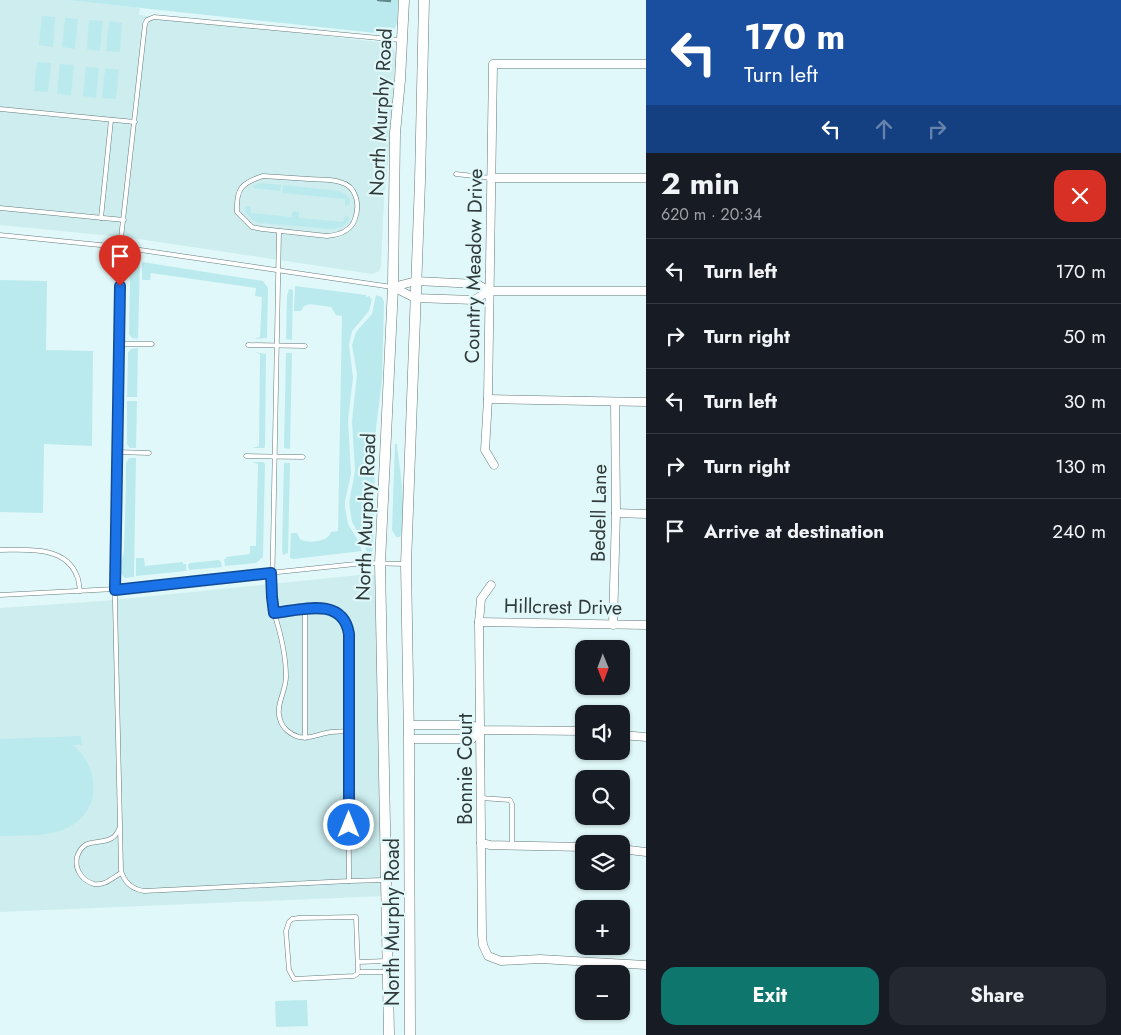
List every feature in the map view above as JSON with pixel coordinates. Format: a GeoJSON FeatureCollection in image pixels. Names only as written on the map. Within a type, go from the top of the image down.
{"type":"FeatureCollection","features":[{"type":"Feature","properties":{"kind":"main road","name":"North Murphy Road"},"geometry":{"type":"LineString","coordinates":[[389,1035],[380,563],[393,287],[395,133],[404,0]]}},
{"type":"Feature","properties":{"kind":"main road","name":"North Murphy Road"},"geometry":{"type":"LineString","coordinates":[[410,1035],[409,725],[406,564],[424,0]]}},
{"type":"Feature","properties":{"kind":"street","name":"Country Meadow Drive"},"geometry":{"type":"LineString","coordinates":[[494,465],[485,450],[488,399],[492,64],[646,64]]}},
{"type":"Feature","properties":{"kind":"street"},"geometry":{"type":"LineString","coordinates":[[491,178],[646,178]]}},
{"type":"Feature","properties":{"kind":"street"},"geometry":{"type":"LineString","coordinates":[[393,287],[416,281],[478,284],[489,291]]}},
{"type":"Feature","properties":{"kind":"street"},"geometry":{"type":"LineString","coordinates":[[393,287],[415,298],[474,300],[489,291],[646,291]]}},
{"type":"Feature","properties":{"kind":"street"},"geometry":{"type":"LineString","coordinates":[[488,399],[646,402]]}},
{"type":"Feature","properties":{"kind":"street","name":"Bedell Lane"},"geometry":{"type":"LineString","coordinates":[[612,624],[616,513],[615,402]]}},
{"type":"Feature","properties":{"kind":"street"},"geometry":{"type":"LineString","coordinates":[[616,513],[646,514]]}},
{"type":"Feature","properties":{"kind":"street","name":"Bonnie Court"},"geometry":{"type":"LineString","coordinates":[[491,585],[481,599],[479,622],[483,945],[488,956],[501,961],[540,960],[646,965]]}},
{"type":"Feature","properties":{"kind":"street","name":"Hillcrest Drive"},"geometry":{"type":"LineString","coordinates":[[479,622],[646,625]]}},
{"type":"Feature","properties":{"kind":"street"},"geometry":{"type":"LineString","coordinates":[[409,725],[472,725],[481,730],[575,731]]}},
{"type":"Feature","properties":{"kind":"street"},"geometry":{"type":"LineString","coordinates":[[409,739],[472,739],[481,730]]}},
{"type":"Feature","properties":{"kind":"street"},"geometry":{"type":"LineString","coordinates":[[630,736],[646,737]]}},
{"type":"Feature","properties":{"kind":"street"},"geometry":{"type":"LineString","coordinates":[[481,843],[490,846],[575,846]]}},
{"type":"Feature","properties":{"kind":"street"},"geometry":{"type":"LineString","coordinates":[[630,850],[646,852]]}},
{"type":"Feature","properties":{"kind":"lane"},"geometry":{"type":"LineString","coordinates":[[386,879],[144,891],[134,889],[126,882],[121,873],[115,590],[118,344],[120,246],[145,24],[147,20],[154,17],[402,40]]}},
{"type":"Feature","properties":{"kind":"lane"},"geometry":{"type":"LineString","coordinates":[[0,109],[135,122]]}},
{"type":"Feature","properties":{"kind":"lane"},"geometry":{"type":"LineString","coordinates":[[101,218],[111,120]]}},
{"type":"Feature","properties":{"kind":"lane"},"geometry":{"type":"LineString","coordinates":[[456,174],[491,178]]}},
{"type":"Feature","properties":{"kind":"lane"},"geometry":{"type":"LineString","coordinates":[[263,176],[341,182],[352,189],[358,200],[355,222],[347,231],[337,235],[328,236],[279,231],[252,227],[237,212],[236,201],[243,185],[263,176]]}},
{"type":"Feature","properties":{"kind":"lane"},"geometry":{"type":"LineString","coordinates":[[0,208],[124,220]]}},
{"type":"Feature","properties":{"kind":"lane"},"geometry":{"type":"LineString","coordinates":[[279,231],[271,573],[274,613],[282,637],[285,657],[286,679],[279,707],[279,718],[289,732],[305,738],[312,738],[324,733],[349,731]]}},
{"type":"Feature","properties":{"kind":"lane"},"geometry":{"type":"LineString","coordinates":[[0,235],[120,246],[393,287]]}},
{"type":"Feature","properties":{"kind":"lane"},"geometry":{"type":"LineString","coordinates":[[118,344],[152,344]]}},
{"type":"Feature","properties":{"kind":"lane"},"geometry":{"type":"LineString","coordinates":[[248,345],[305,346]]}},
{"type":"Feature","properties":{"kind":"lane"},"geometry":{"type":"LineString","coordinates":[[116,452],[149,453]]}},
{"type":"Feature","properties":{"kind":"lane"},"geometry":{"type":"LineString","coordinates":[[246,456],[303,457]]}},
{"type":"Feature","properties":{"kind":"lane"},"geometry":{"type":"LineString","coordinates":[[0,550],[38,550],[53,553],[68,563],[77,575],[80,591]]}},
{"type":"Feature","properties":{"kind":"lane"},"geometry":{"type":"LineString","coordinates":[[0,595],[115,590],[365,563],[406,564]]}},
{"type":"Feature","properties":{"kind":"lane"},"geometry":{"type":"LineString","coordinates":[[274,613],[327,608],[340,614],[349,634],[349,881]]}},
{"type":"Feature","properties":{"kind":"lane"},"geometry":{"type":"LineString","coordinates":[[305,610],[305,738]]}},
{"type":"Feature","properties":{"kind":"lane"},"geometry":{"type":"LineString","coordinates":[[481,798],[510,800],[512,804],[512,845]]}},
{"type":"Feature","properties":{"kind":"lane"},"geometry":{"type":"LineString","coordinates":[[120,827],[116,835],[111,839],[91,842],[83,848],[78,856],[76,866],[81,876],[94,884],[109,882],[121,873]]}},
{"type":"Feature","properties":{"kind":"lane"},"geometry":{"type":"LineString","coordinates":[[358,972],[356,917],[299,918],[292,919],[289,922],[286,931],[288,970],[294,979],[354,976],[358,972],[389,972]]}},
{"type":"Feature","properties":{"kind":"lane"},"geometry":{"type":"LineString","coordinates":[[358,962],[388,961]]}},
{"type":"Feature","properties":{"kind":"shaded area"},"geometry":{"type":"Polygon","coordinates":[[[0,0],[66,0],[140,8],[139,15],[391,45],[396,53],[384,199],[381,266],[379,271],[373,274],[132,238],[0,225],[0,0]]]}},
{"type":"Feature","properties":{"kind":"shaded area"},"geometry":{"type":"Polygon","coordinates":[[[66,0],[398,0],[398,15],[394,29],[386,34],[66,0]]]}},
{"type":"Feature","properties":{"kind":"shaded area"},"geometry":{"type":"Polygon","coordinates":[[[42,16],[55,17],[53,47],[39,45],[42,16]]]}},
{"type":"Feature","properties":{"kind":"shaded area"},"geometry":{"type":"Polygon","coordinates":[[[65,18],[78,19],[75,49],[62,47],[65,18]]]}},
{"type":"Feature","properties":{"kind":"shaded area"},"geometry":{"type":"Polygon","coordinates":[[[89,20],[103,21],[100,51],[87,49],[89,20]]]}},
{"type":"Feature","properties":{"kind":"shaded area"},"geometry":{"type":"Polygon","coordinates":[[[109,21],[122,23],[120,52],[106,51],[109,21]]]}},
{"type":"Feature","properties":{"kind":"shaded area"},"geometry":{"type":"Polygon","coordinates":[[[37,62],[51,63],[48,92],[34,91],[37,62]]]}},
{"type":"Feature","properties":{"kind":"shaded area"},"geometry":{"type":"Polygon","coordinates":[[[60,64],[74,65],[71,95],[57,94],[60,64]]]}},
{"type":"Feature","properties":{"kind":"shaded area"},"geometry":{"type":"Polygon","coordinates":[[[86,67],[99,68],[96,98],[83,96],[86,67]]]}},
{"type":"Feature","properties":{"kind":"shaded area"},"geometry":{"type":"Polygon","coordinates":[[[105,68],[119,70],[116,99],[102,98],[105,68]]]}},
{"type":"Feature","properties":{"kind":"shaded area"},"geometry":{"type":"Polygon","coordinates":[[[261,183],[281,185],[280,191],[254,188],[253,186],[261,183]]]}},
{"type":"Feature","properties":{"kind":"shaded area"},"geometry":{"type":"Polygon","coordinates":[[[283,185],[339,191],[348,197],[350,204],[345,206],[345,199],[282,193],[283,185]]]}},
{"type":"Feature","properties":{"kind":"shaded area"},"geometry":{"type":"Polygon","coordinates":[[[250,206],[251,213],[291,217],[293,211],[299,212],[299,218],[343,222],[345,215],[349,217],[349,220],[342,227],[332,229],[260,223],[253,220],[245,212],[245,207],[250,206]]]}},
{"type":"Feature","properties":{"kind":"shaded area"},"geometry":{"type":"Polygon","coordinates":[[[129,261],[140,262],[138,339],[132,338],[129,334],[130,280],[126,267],[129,261]]]}},
{"type":"Feature","properties":{"kind":"shaded area"},"geometry":{"type":"Polygon","coordinates":[[[142,262],[263,281],[268,288],[267,338],[254,339],[260,337],[262,297],[255,296],[256,288],[151,273],[150,280],[142,280],[142,262]]]}},
{"type":"Feature","properties":{"kind":"shaded area"},"geometry":{"type":"Polygon","coordinates":[[[0,280],[47,281],[46,350],[93,351],[92,446],[44,444],[43,513],[0,512],[0,280]]]}},
{"type":"Feature","properties":{"kind":"shaded area"},"geometry":{"type":"Polygon","coordinates":[[[295,286],[366,295],[366,297],[370,296],[372,299],[369,311],[352,331],[349,345],[353,378],[348,420],[351,474],[345,507],[348,524],[362,551],[290,558],[291,533],[297,533],[300,539],[304,541],[313,542],[326,538],[331,532],[338,531],[342,316],[336,315],[331,307],[310,304],[304,306],[301,311],[294,311],[295,286]]]}},
{"type":"Feature","properties":{"kind":"shaded area"},"geometry":{"type":"Polygon","coordinates":[[[289,289],[293,290],[292,340],[286,339],[287,296],[289,289]]]}},
{"type":"Feature","properties":{"kind":"shaded area"},"geometry":{"type":"Polygon","coordinates":[[[376,295],[382,297],[384,302],[382,380],[376,428],[373,548],[372,552],[367,553],[364,543],[352,522],[349,503],[355,471],[352,421],[357,374],[352,345],[356,332],[372,314],[376,295]]]}},
{"type":"Feature","properties":{"kind":"shaded area"},"geometry":{"type":"Polygon","coordinates":[[[138,348],[137,397],[127,397],[128,353],[131,349],[138,348]]]}},
{"type":"Feature","properties":{"kind":"shaded area"},"geometry":{"type":"Polygon","coordinates":[[[254,352],[266,354],[264,448],[252,448],[259,446],[260,354],[254,352]]]}},
{"type":"Feature","properties":{"kind":"shaded area"},"geometry":{"type":"Polygon","coordinates":[[[286,353],[292,353],[290,449],[284,448],[286,353]]]}},
{"type":"Feature","properties":{"kind":"shaded area"},"geometry":{"type":"Polygon","coordinates":[[[127,401],[137,401],[136,448],[130,448],[127,444],[127,401]]]}},
{"type":"Feature","properties":{"kind":"shaded area"},"geometry":{"type":"Polygon","coordinates":[[[395,444],[397,444],[404,505],[403,528],[400,537],[396,537],[392,530],[395,444]]]}},
{"type":"Feature","properties":{"kind":"shaded area"},"geometry":{"type":"Polygon","coordinates":[[[129,458],[136,458],[134,577],[125,578],[120,568],[124,553],[126,463],[129,458]]]}},
{"type":"Feature","properties":{"kind":"shaded area"},"geometry":{"type":"Polygon","coordinates":[[[252,462],[263,462],[265,464],[263,557],[256,563],[225,566],[224,559],[226,557],[250,554],[250,546],[256,546],[258,464],[252,462]]]}},
{"type":"Feature","properties":{"kind":"shaded area"},"geometry":{"type":"Polygon","coordinates":[[[284,463],[290,463],[288,553],[283,555],[282,550],[284,463]]]}},
{"type":"Feature","properties":{"kind":"shaded area"},"geometry":{"type":"Polygon","coordinates":[[[136,558],[144,558],[145,566],[183,562],[183,564],[186,564],[186,571],[136,576],[136,558]]]}},
{"type":"Feature","properties":{"kind":"shaded area"},"geometry":{"type":"Polygon","coordinates":[[[219,560],[222,567],[189,570],[188,565],[190,563],[219,560]]]}},
{"type":"Feature","properties":{"kind":"shaded area"},"geometry":{"type":"Polygon","coordinates":[[[369,574],[376,576],[378,580],[379,792],[383,896],[0,912],[0,608],[103,601],[369,574]]]}},
{"type":"Feature","properties":{"kind":"shaded area"},"geometry":{"type":"Polygon","coordinates":[[[81,736],[82,745],[73,745],[83,755],[93,779],[91,804],[84,814],[75,823],[55,832],[40,835],[0,836],[0,739],[81,736]]]}},
{"type":"Feature","properties":{"kind":"shaded area"},"geometry":{"type":"Polygon","coordinates":[[[307,1000],[308,1026],[276,1027],[275,1001],[307,1000]]]}},
{"type":"Feature","properties":{"kind":"waterway"},"geometry":{"type":"LineString","coordinates":[[378,0],[390,1]]}},
{"type":"Feature","properties":{"kind":"route"},"geometry":{"type":"LineString","coordinates":[[120,286],[115,590],[271,573],[274,613],[327,608],[340,614],[344,619],[349,634],[349,825]]}}]}
